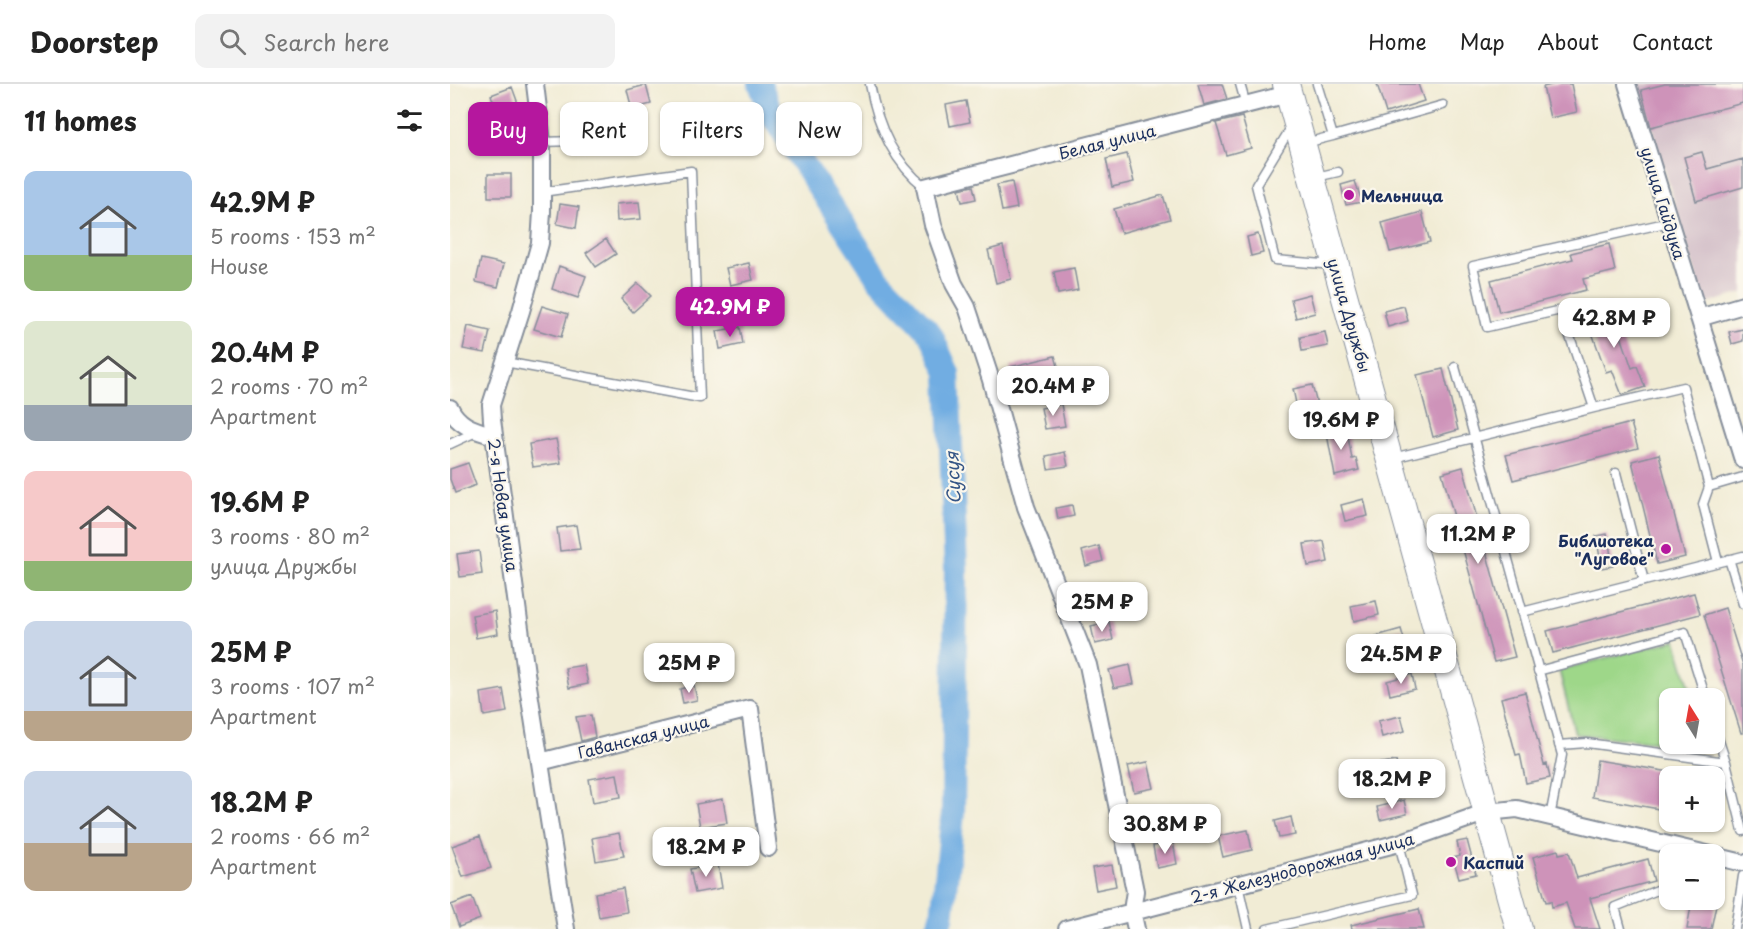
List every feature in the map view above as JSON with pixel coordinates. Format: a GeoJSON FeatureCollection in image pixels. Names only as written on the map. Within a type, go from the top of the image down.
{"type":"FeatureCollection","features":[{"type":"Feature","properties":{"kind":"main road","name":"улица Дружбы"},"geometry":{"type":"LineString","coordinates":[[1287,89],[1519,929]]}},
{"type":"Feature","properties":{"kind":"street","name":"2-я Новая улица"},"geometry":{"type":"LineString","coordinates":[[535,84],[537,102]]}},
{"type":"Feature","properties":{"kind":"street","name":"улица Гайдука"},"geometry":{"type":"LineString","coordinates":[[1627,84],[1743,460]]}},
{"type":"Feature","properties":{"kind":"street","name":"Белая улица"},"geometry":{"type":"LineString","coordinates":[[925,187],[1246,105],[1287,89]]}},
{"type":"Feature","properties":{"kind":"street","name":"2-я Новая улица"},"geometry":{"type":"LineString","coordinates":[[542,156],[540,243],[491,405],[486,434],[566,929]]}},
{"type":"Feature","properties":{"kind":"street"},"geometry":{"type":"LineString","coordinates":[[925,187],[933,225],[954,284],[967,307],[992,380],[1026,507],[1088,665],[1135,891],[1132,911],[1137,929]]}},
{"type":"Feature","properties":{"kind":"street"},"geometry":{"type":"LineString","coordinates":[[1699,318],[1743,305]]}},
{"type":"Feature","properties":{"kind":"street"},"geometry":{"type":"LineString","coordinates":[[450,408],[454,416],[469,428],[486,434]]}},
{"type":"Feature","properties":{"kind":"street","name":"Гаванская улица"},"geometry":{"type":"LineString","coordinates":[[540,762],[750,709],[768,848]]}},
{"type":"Feature","properties":{"kind":"street","name":"2-я Железнодорожная улица"},"geometry":{"type":"LineString","coordinates":[[1067,929],[1399,843],[1487,812],[1517,809],[1659,846]]}},
{"type":"Feature","properties":{"kind":"street","name":"2-я Железнодорожная улица"},"geometry":{"type":"LineString","coordinates":[[1725,858],[1743,863]]}},
{"type":"Feature","properties":{"kind":"lane"},"geometry":{"type":"LineString","coordinates":[[870,84],[888,144],[913,178],[925,187]]}},
{"type":"Feature","properties":{"kind":"lane"},"geometry":{"type":"LineString","coordinates":[[1240,84],[1246,105]]}},
{"type":"Feature","properties":{"kind":"lane"},"geometry":{"type":"LineString","coordinates":[[1317,84],[1333,136]]}},
{"type":"Feature","properties":{"kind":"lane"},"geometry":{"type":"LineString","coordinates":[[1336,266],[1275,260],[1256,185],[1299,132],[1333,136],[1443,105]]}},
{"type":"Feature","properties":{"kind":"lane"},"geometry":{"type":"LineString","coordinates":[[505,362],[700,398],[691,171],[542,192]]}},
{"type":"Feature","properties":{"kind":"lane"},"geometry":{"type":"LineString","coordinates":[[1313,178],[1338,172]]}},
{"type":"Feature","properties":{"kind":"lane"},"geometry":{"type":"LineString","coordinates":[[1594,408],[1561,310],[1487,327],[1473,266],[1670,222]]}},
{"type":"Feature","properties":{"kind":"lane"},"geometry":{"type":"LineString","coordinates":[[1455,367],[1562,755],[1550,817]]}},
{"type":"Feature","properties":{"kind":"lane"},"geometry":{"type":"LineString","coordinates":[[1390,459],[1683,387],[1709,487],[1703,504],[1718,562]]}},
{"type":"Feature","properties":{"kind":"lane"},"geometry":{"type":"LineString","coordinates":[[450,444],[486,434]]}},
{"type":"Feature","properties":{"kind":"lane"},"geometry":{"type":"LineString","coordinates":[[1616,473],[1644,581]]}},
{"type":"Feature","properties":{"kind":"lane"},"geometry":{"type":"LineString","coordinates":[[1709,487],[1743,477]]}},
{"type":"Feature","properties":{"kind":"lane"},"geometry":{"type":"LineString","coordinates":[[1522,612],[1743,556]]}},
{"type":"Feature","properties":{"kind":"lane"},"geometry":{"type":"LineString","coordinates":[[1729,560],[1743,604]]}},
{"type":"Feature","properties":{"kind":"lane"},"geometry":{"type":"LineString","coordinates":[[1538,671],[1685,632],[1703,688]]}},
{"type":"Feature","properties":{"kind":"lane"},"geometry":{"type":"LineString","coordinates":[[1559,745],[1587,743],[1726,762]]}},
{"type":"Feature","properties":{"kind":"lane"},"geometry":{"type":"LineString","coordinates":[[1723,754],[1742,827]]}},
{"type":"Feature","properties":{"kind":"lane"},"geometry":{"type":"LineString","coordinates":[[1267,929],[1412,895],[1399,843]]}},
{"type":"Feature","properties":{"kind":"lane"},"geometry":{"type":"LineString","coordinates":[[1735,929],[1743,876]]}},
{"type":"Feature","properties":{"kind":"lane"},"geometry":{"type":"LineString","coordinates":[[1238,885],[1248,929]]}},
{"type":"Feature","properties":{"kind":"lane"},"geometry":{"type":"LineString","coordinates":[[1621,929],[1615,907],[1659,889]]}},
{"type":"Feature","properties":{"kind":"shaded area"},"geometry":{"type":"Polygon","coordinates":[[[1639,84],[1743,84],[1743,293],[1705,304],[1639,84]]]}},
{"type":"Feature","properties":{"kind":"green space"},"geometry":{"type":"Polygon","coordinates":[[[1676,640],[1690,688],[1659,688],[1659,742],[1575,734],[1559,670],[1676,640]]]}},
{"type":"Feature","properties":{"kind":"building"},"geometry":{"type":"Polygon","coordinates":[[[1198,84],[1222,84],[1227,99],[1204,105],[1198,84]]]}},
{"type":"Feature","properties":{"kind":"building"},"geometry":{"type":"Polygon","coordinates":[[[1377,84],[1418,84],[1424,101],[1386,113],[1377,84]]]}},
{"type":"Feature","properties":{"kind":"building"},"geometry":{"type":"Polygon","coordinates":[[[1571,84],[1577,112],[1550,118],[1543,87],[1571,84]]]}},
{"type":"Feature","properties":{"kind":"building"},"geometry":{"type":"Polygon","coordinates":[[[1665,84],[1743,84],[1743,103],[1651,127],[1641,90],[1665,84]]]}},
{"type":"Feature","properties":{"kind":"building"},"geometry":{"type":"Polygon","coordinates":[[[646,85],[651,104],[630,102],[627,90],[646,85]]]}},
{"type":"Feature","properties":{"kind":"building"},"geometry":{"type":"Polygon","coordinates":[[[512,87],[517,102],[494,102],[491,95],[512,87]]]}},
{"type":"Feature","properties":{"kind":"building"},"geometry":{"type":"Polygon","coordinates":[[[966,101],[970,122],[950,126],[946,105],[966,101]]]}},
{"type":"Feature","properties":{"kind":"building"},"geometry":{"type":"Polygon","coordinates":[[[1242,117],[1251,148],[1226,155],[1216,123],[1242,117]]]}},
{"type":"Feature","properties":{"kind":"building"},"geometry":{"type":"Polygon","coordinates":[[[1702,152],[1707,169],[1743,159],[1743,187],[1696,201],[1684,157],[1702,152]]]}},
{"type":"Feature","properties":{"kind":"building"},"geometry":{"type":"Polygon","coordinates":[[[1127,154],[1134,182],[1112,187],[1106,159],[1127,154]]]}},
{"type":"Feature","properties":{"kind":"building"},"geometry":{"type":"Polygon","coordinates":[[[488,174],[511,174],[511,197],[488,197],[488,174]]]}},
{"type":"Feature","properties":{"kind":"building"},"geometry":{"type":"Polygon","coordinates":[[[1355,181],[1362,202],[1346,205],[1341,185],[1355,181]]]}},
{"type":"Feature","properties":{"kind":"building"},"geometry":{"type":"Polygon","coordinates":[[[1012,182],[1017,208],[1002,211],[997,185],[1012,182]]]}},
{"type":"Feature","properties":{"kind":"building"},"geometry":{"type":"Polygon","coordinates":[[[973,186],[976,199],[962,202],[959,189],[973,186]]]}},
{"type":"Feature","properties":{"kind":"building"},"geometry":{"type":"Polygon","coordinates":[[[1163,195],[1170,219],[1121,233],[1114,209],[1163,195]]]}},
{"type":"Feature","properties":{"kind":"building"},"geometry":{"type":"Polygon","coordinates":[[[639,202],[641,219],[617,221],[616,204],[639,202]]]}},
{"type":"Feature","properties":{"kind":"building"},"geometry":{"type":"Polygon","coordinates":[[[560,204],[579,207],[576,228],[557,224],[560,204]]]}},
{"type":"Feature","properties":{"kind":"building"},"geometry":{"type":"Polygon","coordinates":[[[1422,212],[1430,242],[1390,252],[1382,223],[1422,212]]]}},
{"type":"Feature","properties":{"kind":"building"},"geometry":{"type":"Polygon","coordinates":[[[1258,234],[1263,253],[1251,256],[1247,237],[1258,234]]]}},
{"type":"Feature","properties":{"kind":"building"},"geometry":{"type":"Polygon","coordinates":[[[606,239],[616,254],[596,267],[586,253],[606,239]]]}},
{"type":"Feature","properties":{"kind":"building"},"geometry":{"type":"Polygon","coordinates":[[[1609,244],[1615,271],[1583,279],[1586,290],[1499,312],[1491,280],[1573,259],[1571,253],[1609,244]]]}},
{"type":"Feature","properties":{"kind":"building"},"geometry":{"type":"Polygon","coordinates":[[[1003,246],[1011,279],[996,283],[988,250],[1003,246]]]}},
{"type":"Feature","properties":{"kind":"building"},"geometry":{"type":"Polygon","coordinates":[[[481,259],[504,264],[498,287],[476,282],[481,259]]]}},
{"type":"Feature","properties":{"kind":"building"},"geometry":{"type":"Polygon","coordinates":[[[749,263],[753,280],[730,285],[726,268],[749,263]]]}},
{"type":"Feature","properties":{"kind":"building"},"geometry":{"type":"Polygon","coordinates":[[[559,266],[586,276],[578,298],[552,289],[559,266]]]}},
{"type":"Feature","properties":{"kind":"building"},"geometry":{"type":"Polygon","coordinates":[[[1074,268],[1078,290],[1058,294],[1054,272],[1074,268]]]}},
{"type":"Feature","properties":{"kind":"building"},"geometry":{"type":"Polygon","coordinates":[[[638,283],[651,296],[633,312],[621,299],[638,283]]]}},
{"type":"Feature","properties":{"kind":"building"},"geometry":{"type":"Polygon","coordinates":[[[1310,294],[1315,313],[1296,318],[1291,299],[1310,294]]]}},
{"type":"Feature","properties":{"kind":"building"},"geometry":{"type":"Polygon","coordinates":[[[1610,304],[1632,368],[1637,366],[1645,387],[1622,395],[1612,370],[1606,372],[1585,313],[1610,304]]]}},
{"type":"Feature","properties":{"kind":"building"},"geometry":{"type":"Polygon","coordinates":[[[542,306],[568,314],[561,337],[534,329],[542,306]]]}},
{"type":"Feature","properties":{"kind":"building"},"geometry":{"type":"Polygon","coordinates":[[[1404,306],[1408,321],[1388,327],[1384,311],[1404,306]]]}},
{"type":"Feature","properties":{"kind":"building"},"geometry":{"type":"Polygon","coordinates":[[[468,326],[490,331],[485,353],[463,349],[468,326]]]}},
{"type":"Feature","properties":{"kind":"building"},"geometry":{"type":"Polygon","coordinates":[[[740,327],[743,344],[720,349],[717,331],[740,327]]]}},
{"type":"Feature","properties":{"kind":"building"},"geometry":{"type":"Polygon","coordinates":[[[1743,329],[1743,341],[1732,344],[1729,332],[1743,329]]]}},
{"type":"Feature","properties":{"kind":"building"},"geometry":{"type":"Polygon","coordinates":[[[1325,332],[1328,346],[1302,351],[1300,337],[1325,332]]]}},
{"type":"Feature","properties":{"kind":"building"},"geometry":{"type":"Polygon","coordinates":[[[1055,356],[1061,376],[1016,388],[1010,367],[1055,356]]]}},
{"type":"Feature","properties":{"kind":"building"},"geometry":{"type":"Polygon","coordinates":[[[1443,369],[1458,430],[1433,437],[1417,375],[1443,369]]]}},
{"type":"Feature","properties":{"kind":"building"},"geometry":{"type":"Polygon","coordinates":[[[1312,385],[1318,408],[1298,413],[1293,389],[1312,385]]]}},
{"type":"Feature","properties":{"kind":"building"},"geometry":{"type":"Polygon","coordinates":[[[1061,404],[1065,426],[1045,429],[1041,408],[1061,404]]]}},
{"type":"Feature","properties":{"kind":"building"},"geometry":{"type":"Polygon","coordinates":[[[1631,423],[1638,448],[1513,480],[1506,455],[1631,423]]]}},
{"type":"Feature","properties":{"kind":"building"},"geometry":{"type":"Polygon","coordinates":[[[1346,425],[1352,459],[1356,458],[1359,470],[1335,476],[1326,429],[1346,425]]]}},
{"type":"Feature","properties":{"kind":"building"},"geometry":{"type":"Polygon","coordinates":[[[556,439],[561,463],[533,467],[529,444],[556,439]]]}},
{"type":"Feature","properties":{"kind":"building"},"geometry":{"type":"Polygon","coordinates":[[[1065,452],[1068,466],[1048,469],[1046,456],[1065,452]]]}},
{"type":"Feature","properties":{"kind":"building"},"geometry":{"type":"Polygon","coordinates":[[[1659,454],[1685,557],[1657,564],[1632,461],[1659,454]]]}},
{"type":"Feature","properties":{"kind":"building"},"geometry":{"type":"Polygon","coordinates":[[[468,463],[476,485],[455,493],[450,479],[450,469],[468,463]]]}},
{"type":"Feature","properties":{"kind":"building"},"geometry":{"type":"Polygon","coordinates":[[[1463,467],[1515,657],[1494,662],[1442,473],[1463,467]]]}},
{"type":"Feature","properties":{"kind":"building"},"geometry":{"type":"Polygon","coordinates":[[[1364,499],[1368,516],[1345,521],[1341,505],[1364,499]]]}},
{"type":"Feature","properties":{"kind":"building"},"geometry":{"type":"Polygon","coordinates":[[[1072,505],[1074,516],[1058,519],[1056,508],[1072,505]]]}},
{"type":"Feature","properties":{"kind":"building"},"geometry":{"type":"Polygon","coordinates":[[[576,525],[580,549],[560,551],[557,528],[576,525]]]}},
{"type":"Feature","properties":{"kind":"building"},"geometry":{"type":"Polygon","coordinates":[[[1607,534],[1613,566],[1602,568],[1596,536],[1607,534]]]}},
{"type":"Feature","properties":{"kind":"building"},"geometry":{"type":"Polygon","coordinates":[[[1324,541],[1328,562],[1308,566],[1304,544],[1324,541]]]}},
{"type":"Feature","properties":{"kind":"building"},"geometry":{"type":"Polygon","coordinates":[[[1099,546],[1103,561],[1086,566],[1082,551],[1099,546]]]}},
{"type":"Feature","properties":{"kind":"building"},"geometry":{"type":"Polygon","coordinates":[[[479,551],[482,574],[460,577],[457,554],[479,551]]]}},
{"type":"Feature","properties":{"kind":"building"},"geometry":{"type":"Polygon","coordinates":[[[1694,593],[1700,614],[1553,653],[1547,631],[1694,593]]]}},
{"type":"Feature","properties":{"kind":"building"},"geometry":{"type":"Polygon","coordinates":[[[1376,601],[1379,615],[1354,621],[1351,606],[1376,601]]]}},
{"type":"Feature","properties":{"kind":"building"},"geometry":{"type":"Polygon","coordinates":[[[1725,608],[1743,665],[1743,733],[1741,733],[1704,615],[1725,608]]]}},
{"type":"Feature","properties":{"kind":"building"},"geometry":{"type":"Polygon","coordinates":[[[495,611],[498,634],[476,638],[472,615],[495,611]]]}},
{"type":"Feature","properties":{"kind":"building"},"geometry":{"type":"Polygon","coordinates":[[[1109,622],[1113,640],[1095,644],[1091,626],[1109,622]]]}},
{"type":"Feature","properties":{"kind":"building"},"geometry":{"type":"Polygon","coordinates":[[[1401,629],[1406,646],[1382,654],[1376,636],[1401,629]]]}},
{"type":"Feature","properties":{"kind":"building"},"geometry":{"type":"Polygon","coordinates":[[[584,665],[588,684],[569,688],[565,668],[584,665]]]}},
{"type":"Feature","properties":{"kind":"building"},"geometry":{"type":"Polygon","coordinates":[[[1130,665],[1134,684],[1114,688],[1109,670],[1130,665]]]}},
{"type":"Feature","properties":{"kind":"building"},"geometry":{"type":"Polygon","coordinates":[[[1412,674],[1415,689],[1390,695],[1387,681],[1412,674]]]}},
{"type":"Feature","properties":{"kind":"building"},"geometry":{"type":"Polygon","coordinates":[[[694,685],[697,700],[683,703],[680,689],[694,685]]]}},
{"type":"Feature","properties":{"kind":"building"},"geometry":{"type":"Polygon","coordinates":[[[503,689],[507,712],[484,716],[481,693],[503,689]]]}},
{"type":"Feature","properties":{"kind":"building"},"geometry":{"type":"Polygon","coordinates":[[[1525,692],[1544,765],[1547,764],[1550,778],[1526,783],[1520,754],[1516,755],[1501,698],[1525,692]]]}},
{"type":"Feature","properties":{"kind":"building"},"geometry":{"type":"Polygon","coordinates":[[[591,715],[595,737],[581,741],[576,717],[591,715]]]}},
{"type":"Feature","properties":{"kind":"building"},"geometry":{"type":"Polygon","coordinates":[[[1401,716],[1405,731],[1382,737],[1378,721],[1401,716]]]}},
{"type":"Feature","properties":{"kind":"building"},"geometry":{"type":"Polygon","coordinates":[[[1597,760],[1659,770],[1659,809],[1592,797],[1597,760]]]}},
{"type":"Feature","properties":{"kind":"building"},"geometry":{"type":"Polygon","coordinates":[[[1396,761],[1400,782],[1380,786],[1376,764],[1396,761]]]}},
{"type":"Feature","properties":{"kind":"building"},"geometry":{"type":"Polygon","coordinates":[[[1148,762],[1154,788],[1134,792],[1128,766],[1148,762]]]}},
{"type":"Feature","properties":{"kind":"building"},"geometry":{"type":"Polygon","coordinates":[[[617,774],[621,797],[593,802],[589,779],[617,774]]]}},
{"type":"Feature","properties":{"kind":"building"},"geometry":{"type":"Polygon","coordinates":[[[723,799],[727,823],[700,827],[696,804],[723,799]]]}},
{"type":"Feature","properties":{"kind":"building"},"geometry":{"type":"Polygon","coordinates":[[[1404,800],[1407,814],[1380,820],[1377,807],[1404,800]]]}},
{"type":"Feature","properties":{"kind":"building"},"geometry":{"type":"Polygon","coordinates":[[[1291,817],[1295,835],[1279,838],[1275,821],[1291,817]]]}},
{"type":"Feature","properties":{"kind":"building"},"geometry":{"type":"Polygon","coordinates":[[[1248,830],[1252,850],[1223,857],[1218,836],[1248,830]]]}},
{"type":"Feature","properties":{"kind":"building"},"geometry":{"type":"Polygon","coordinates":[[[619,833],[624,856],[596,861],[592,838],[619,833]]]}},
{"type":"Feature","properties":{"kind":"building"},"geometry":{"type":"Polygon","coordinates":[[[480,836],[491,868],[463,877],[452,846],[480,836]]]}},
{"type":"Feature","properties":{"kind":"building"},"geometry":{"type":"Polygon","coordinates":[[[1467,840],[1476,874],[1459,878],[1453,858],[1460,856],[1457,842],[1467,840]]]}},
{"type":"Feature","properties":{"kind":"building"},"geometry":{"type":"Polygon","coordinates":[[[1173,842],[1177,864],[1157,868],[1153,846],[1173,842]]]}},
{"type":"Feature","properties":{"kind":"building"},"geometry":{"type":"Polygon","coordinates":[[[1558,850],[1559,854],[1569,852],[1577,878],[1648,859],[1654,881],[1590,898],[1600,929],[1575,929],[1566,903],[1552,907],[1551,901],[1546,902],[1533,857],[1558,850]]]}},
{"type":"Feature","properties":{"kind":"building"},"geometry":{"type":"Polygon","coordinates":[[[718,864],[722,888],[695,893],[690,869],[718,864]]]}},
{"type":"Feature","properties":{"kind":"building"},"geometry":{"type":"Polygon","coordinates":[[[1112,865],[1116,886],[1096,890],[1092,868],[1112,865]]]}},
{"type":"Feature","properties":{"kind":"building"},"geometry":{"type":"Polygon","coordinates":[[[623,888],[627,912],[599,917],[595,893],[623,888]]]}},
{"type":"Feature","properties":{"kind":"building"},"geometry":{"type":"Polygon","coordinates":[[[472,897],[480,919],[459,927],[451,905],[472,897]]]}},
{"type":"Feature","properties":{"kind":"building"},"geometry":{"type":"Polygon","coordinates":[[[1419,909],[1424,929],[1352,929],[1351,925],[1419,909]]]}},
{"type":"Feature","properties":{"kind":"building"},"geometry":{"type":"Polygon","coordinates":[[[1690,910],[1715,910],[1711,929],[1687,929],[1690,910]]]}},
{"type":"Feature","properties":{"kind":"waterway","name":"Сусуя"},"geometry":{"type":"LineString","coordinates":[[760,84],[773,117],[880,281],[931,334],[948,373],[956,570],[953,813],[942,918],[937,929]]}},
{"type":"Feature","properties":{"kind":"place","name":"Мельница"},"geometry":{"type":"Point","coordinates":[1349,195]}},
{"type":"Feature","properties":{"kind":"place","name":"Библиотека \"Луговое\""},"geometry":{"type":"Point","coordinates":[1666,549]}},
{"type":"Feature","properties":{"kind":"place","name":"Каспий"},"geometry":{"type":"Point","coordinates":[1451,862]}}]}
